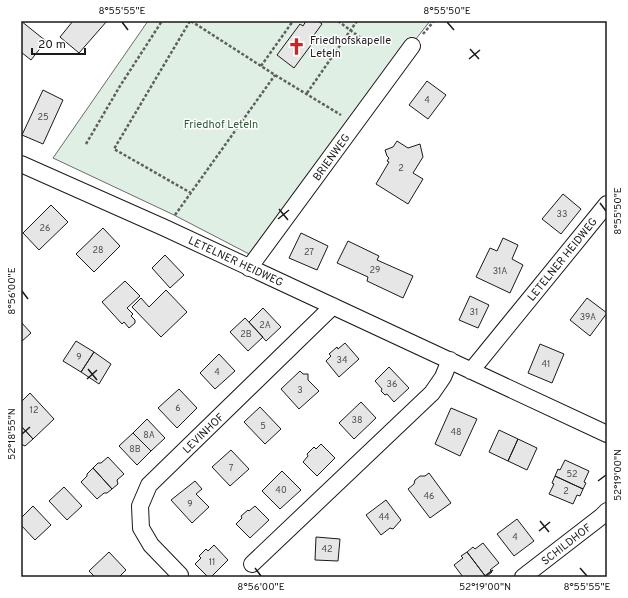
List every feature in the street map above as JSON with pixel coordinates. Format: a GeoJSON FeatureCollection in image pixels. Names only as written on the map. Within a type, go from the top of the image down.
{"type":"FeatureCollection","features":[{"type":"Feature","properties":{"kind":"street","name":"BRIENWEG"},"geometry":{"type":"LineString","coordinates":[[249,268],[412,46]]}},
{"type":"Feature","properties":{"kind":"street","name":"LETELNER HEIDWEG"},"geometry":{"type":"LineString","coordinates":[[21,164],[165,228],[607,434]]}},
{"type":"Feature","properties":{"kind":"street","name":"LETELNER HEIDWEG"},"geometry":{"type":"LineString","coordinates":[[471,371],[607,204]]}},
{"type":"Feature","properties":{"kind":"street","name":"LEVINHOF"},"geometry":{"type":"LineString","coordinates":[[180,575],[151,545],[141,528],[140,506],[149,485],[333,306]]}},
{"type":"Feature","properties":{"kind":"street"},"geometry":{"type":"LineString","coordinates":[[252,564],[432,393],[443,377],[450,360]]}},
{"type":"Feature","properties":{"kind":"street","name":"SCHILDHOF"},"geometry":{"type":"LineString","coordinates":[[523,577],[607,511]]}},
{"type":"Feature","properties":{"kind":"path"},"geometry":{"type":"LineString","coordinates":[[86,144],[120,86],[162,21]]}},
{"type":"Feature","properties":{"kind":"path"},"geometry":{"type":"LineString","coordinates":[[191,193],[114,149],[191,21],[275,75],[356,124]]}},
{"type":"Feature","properties":{"kind":"path"},"geometry":{"type":"LineString","coordinates":[[261,66],[293,21]]}},
{"type":"Feature","properties":{"kind":"path"},"geometry":{"type":"LineString","coordinates":[[338,21],[365,41]]}},
{"type":"Feature","properties":{"kind":"path"},"geometry":{"type":"LineString","coordinates":[[307,93],[357,21]]}},
{"type":"Feature","properties":{"kind":"path"},"geometry":{"type":"LineString","coordinates":[[165,228],[275,75]]}},
{"type":"Feature","properties":{"kind":"green space","name":"Friedhof Leteln"},"geometry":{"type":"Polygon","coordinates":[[[148,21],[430,21],[351,122],[251,255],[174,215],[53,158],[148,21]]]}},
{"type":"Feature","properties":{"kind":"building"},"geometry":{"type":"Polygon","coordinates":[[[21,21],[46,41],[31,60],[21,52],[21,21]]]}},
{"type":"Feature","properties":{"kind":"building"},"geometry":{"type":"Polygon","coordinates":[[[73,21],[107,21],[79,53],[60,37],[73,21]]]}},
{"type":"Feature","properties":{"kind":"building","name":"Friedhofskapelle Leteln"},"geometry":{"type":"Polygon","coordinates":[[[306,21],[318,21],[322,24],[314,35],[317,37],[294,68],[277,55],[300,24],[303,26],[306,21]]]}},
{"type":"Feature","properties":{"kind":"building"},"geometry":{"type":"Polygon","coordinates":[[[427,81],[446,95],[428,119],[409,105],[427,81]]]}},
{"type":"Feature","properties":{"kind":"building"},"geometry":{"type":"Polygon","coordinates":[[[43,90],[63,100],[43,144],[22,135],[43,90]]]}},
{"type":"Feature","properties":{"kind":"building"},"geometry":{"type":"Polygon","coordinates":[[[397,141],[408,148],[420,144],[423,157],[413,173],[423,179],[408,204],[376,184],[389,162],[387,161],[389,158],[385,150],[393,147],[397,141]]]}},
{"type":"Feature","properties":{"kind":"building"},"geometry":{"type":"Polygon","coordinates":[[[563,194],[581,209],[561,234],[542,219],[563,194]]]}},
{"type":"Feature","properties":{"kind":"building"},"geometry":{"type":"Polygon","coordinates":[[[51,205],[68,222],[39,250],[23,233],[51,205]]]}},
{"type":"Feature","properties":{"kind":"building"},"geometry":{"type":"Polygon","coordinates":[[[103,228],[120,246],[94,272],[76,254],[103,228]]]}},
{"type":"Feature","properties":{"kind":"building"},"geometry":{"type":"Polygon","coordinates":[[[301,233],[328,246],[317,270],[289,258],[301,233]]]}},
{"type":"Feature","properties":{"kind":"building"},"geometry":{"type":"Polygon","coordinates":[[[503,238],[518,245],[512,259],[523,265],[510,293],[476,277],[490,248],[497,251],[503,238]]]}},
{"type":"Feature","properties":{"kind":"building"},"geometry":{"type":"Polygon","coordinates":[[[348,241],[379,256],[377,260],[413,276],[403,298],[367,281],[368,277],[337,263],[348,241]]]}},
{"type":"Feature","properties":{"kind":"building"},"geometry":{"type":"Polygon","coordinates":[[[165,255],[184,275],[170,288],[152,268],[165,255]]]}},
{"type":"Feature","properties":{"kind":"building"},"geometry":{"type":"Polygon","coordinates":[[[125,281],[140,296],[127,308],[133,314],[131,316],[135,320],[135,323],[129,328],[124,322],[122,324],[102,302],[125,281]]]}},
{"type":"Feature","properties":{"kind":"building"},"geometry":{"type":"Polygon","coordinates":[[[166,290],[187,312],[161,337],[132,307],[141,298],[149,307],[166,290]]]}},
{"type":"Feature","properties":{"kind":"building"},"geometry":{"type":"Polygon","coordinates":[[[470,296],[489,305],[478,328],[459,320],[470,296]]]}},
{"type":"Feature","properties":{"kind":"building"},"geometry":{"type":"Polygon","coordinates":[[[587,298],[607,313],[590,336],[570,320],[587,298]]]}},
{"type":"Feature","properties":{"kind":"building"},"geometry":{"type":"Polygon","coordinates":[[[263,308],[281,327],[266,341],[249,322],[263,308]]]}},
{"type":"Feature","properties":{"kind":"building"},"geometry":{"type":"Polygon","coordinates":[[[245,318],[263,337],[248,351],[230,332],[245,318]]]}},
{"type":"Feature","properties":{"kind":"building"},"geometry":{"type":"Polygon","coordinates":[[[21,322],[31,333],[21,342],[21,322]]]}},
{"type":"Feature","properties":{"kind":"building"},"geometry":{"type":"Polygon","coordinates":[[[76,341],[94,352],[81,372],[63,361],[76,341]]]}},
{"type":"Feature","properties":{"kind":"building"},"geometry":{"type":"Polygon","coordinates":[[[345,343],[359,359],[339,377],[326,361],[331,356],[329,354],[337,347],[338,349],[345,343]]]}},
{"type":"Feature","properties":{"kind":"building"},"geometry":{"type":"Polygon","coordinates":[[[540,344],[564,354],[552,383],[528,373],[540,344]]]}},
{"type":"Feature","properties":{"kind":"building"},"geometry":{"type":"Polygon","coordinates":[[[94,352],[111,364],[99,384],[81,372],[94,352]]]}},
{"type":"Feature","properties":{"kind":"building"},"geometry":{"type":"Polygon","coordinates":[[[219,354],[235,371],[215,389],[200,373],[219,354]]]}},
{"type":"Feature","properties":{"kind":"building"},"geometry":{"type":"Polygon","coordinates":[[[389,367],[409,388],[394,402],[387,394],[385,395],[381,391],[382,389],[375,381],[389,367]]]}},
{"type":"Feature","properties":{"kind":"building"},"geometry":{"type":"Polygon","coordinates":[[[300,371],[303,374],[308,374],[308,380],[319,391],[299,409],[281,389],[300,371]]]}},
{"type":"Feature","properties":{"kind":"building"},"geometry":{"type":"Polygon","coordinates":[[[179,389],[197,408],[177,428],[158,408],[179,389]]]}},
{"type":"Feature","properties":{"kind":"building"},"geometry":{"type":"Polygon","coordinates":[[[30,393],[54,419],[33,439],[21,426],[21,402],[30,393]]]}},
{"type":"Feature","properties":{"kind":"building"},"geometry":{"type":"Polygon","coordinates":[[[361,402],[376,418],[354,439],[339,423],[361,402]]]}},
{"type":"Feature","properties":{"kind":"building"},"geometry":{"type":"Polygon","coordinates":[[[260,407],[281,429],[265,444],[244,422],[260,407]]]}},
{"type":"Feature","properties":{"kind":"building"},"geometry":{"type":"Polygon","coordinates":[[[451,408],[477,419],[460,456],[435,444],[451,408]]]}},
{"type":"Feature","properties":{"kind":"building"},"geometry":{"type":"Polygon","coordinates":[[[147,419],[165,438],[151,451],[133,433],[147,419]]]}},
{"type":"Feature","properties":{"kind":"building"},"geometry":{"type":"Polygon","coordinates":[[[21,426],[33,439],[25,446],[21,444],[21,426]]]}},
{"type":"Feature","properties":{"kind":"building"},"geometry":{"type":"Polygon","coordinates":[[[499,430],[518,439],[508,461],[489,452],[499,430]]]}},
{"type":"Feature","properties":{"kind":"building"},"geometry":{"type":"Polygon","coordinates":[[[133,433],[151,451],[137,465],[119,446],[133,433]]]}},
{"type":"Feature","properties":{"kind":"building"},"geometry":{"type":"Polygon","coordinates":[[[518,439],[537,448],[527,470],[508,461],[518,439]]]}},
{"type":"Feature","properties":{"kind":"building"},"geometry":{"type":"Polygon","coordinates":[[[321,444],[335,458],[317,476],[303,462],[308,456],[307,454],[314,447],[316,449],[321,444]]]}},
{"type":"Feature","properties":{"kind":"building"},"geometry":{"type":"Polygon","coordinates":[[[231,450],[249,469],[230,486],[212,467],[231,450]]]}},
{"type":"Feature","properties":{"kind":"building"},"geometry":{"type":"Polygon","coordinates":[[[108,457],[124,474],[117,480],[118,484],[112,489],[93,468],[108,457]]]}},
{"type":"Feature","properties":{"kind":"building"},"geometry":{"type":"Polygon","coordinates":[[[565,460],[589,471],[584,482],[586,483],[583,489],[555,476],[565,460]]]}},
{"type":"Feature","properties":{"kind":"building"},"geometry":{"type":"Polygon","coordinates":[[[93,468],[112,489],[97,499],[81,482],[93,468]]]}},
{"type":"Feature","properties":{"kind":"building"},"geometry":{"type":"Polygon","coordinates":[[[282,471],[301,490],[280,509],[262,491],[282,471]]]}},
{"type":"Feature","properties":{"kind":"building"},"geometry":{"type":"Polygon","coordinates":[[[429,473],[451,503],[430,518],[408,489],[420,476],[425,476],[429,473]]]}},
{"type":"Feature","properties":{"kind":"building"},"geometry":{"type":"Polygon","coordinates":[[[555,476],[583,489],[580,496],[577,495],[573,504],[549,494],[554,484],[552,483],[555,476]]]}},
{"type":"Feature","properties":{"kind":"building"},"geometry":{"type":"Polygon","coordinates":[[[195,481],[202,489],[196,494],[209,507],[192,523],[171,500],[195,481]]]}},
{"type":"Feature","properties":{"kind":"building"},"geometry":{"type":"Polygon","coordinates":[[[64,487],[82,506],[67,520],[49,501],[64,487]]]}},
{"type":"Feature","properties":{"kind":"building"},"geometry":{"type":"Polygon","coordinates":[[[386,500],[401,520],[393,529],[390,528],[381,535],[366,515],[386,500]]]}},
{"type":"Feature","properties":{"kind":"building"},"geometry":{"type":"Polygon","coordinates":[[[33,506],[51,525],[35,540],[21,525],[21,518],[33,506]]]}},
{"type":"Feature","properties":{"kind":"building"},"geometry":{"type":"Polygon","coordinates":[[[255,506],[269,520],[250,538],[236,524],[242,518],[241,516],[255,506]]]}},
{"type":"Feature","properties":{"kind":"building"},"geometry":{"type":"Polygon","coordinates":[[[517,519],[534,541],[514,556],[497,534],[517,519]]]}},
{"type":"Feature","properties":{"kind":"building"},"geometry":{"type":"Polygon","coordinates":[[[316,537],[340,539],[338,561],[315,560],[316,537]]]}},
{"type":"Feature","properties":{"kind":"building"},"geometry":{"type":"Polygon","coordinates":[[[483,543],[499,563],[490,570],[492,572],[486,577],[467,552],[473,547],[475,549],[483,543]]]}},
{"type":"Feature","properties":{"kind":"building"},"geometry":{"type":"Polygon","coordinates":[[[214,545],[228,560],[211,577],[208,577],[195,564],[201,558],[199,556],[206,549],[208,551],[214,545]]]}},
{"type":"Feature","properties":{"kind":"building"},"geometry":{"type":"Polygon","coordinates":[[[109,552],[126,570],[119,577],[95,577],[89,571],[109,552]]]}},
{"type":"Feature","properties":{"kind":"building"},"geometry":{"type":"Polygon","coordinates":[[[467,552],[486,577],[463,577],[454,565],[463,558],[461,556],[467,552]]]}},
{"type":"Feature","properties":{"kind":"place","name":"Friedhofskapelle Leteln"},"geometry":{"type":"Point","coordinates":[297,46]}}]}
